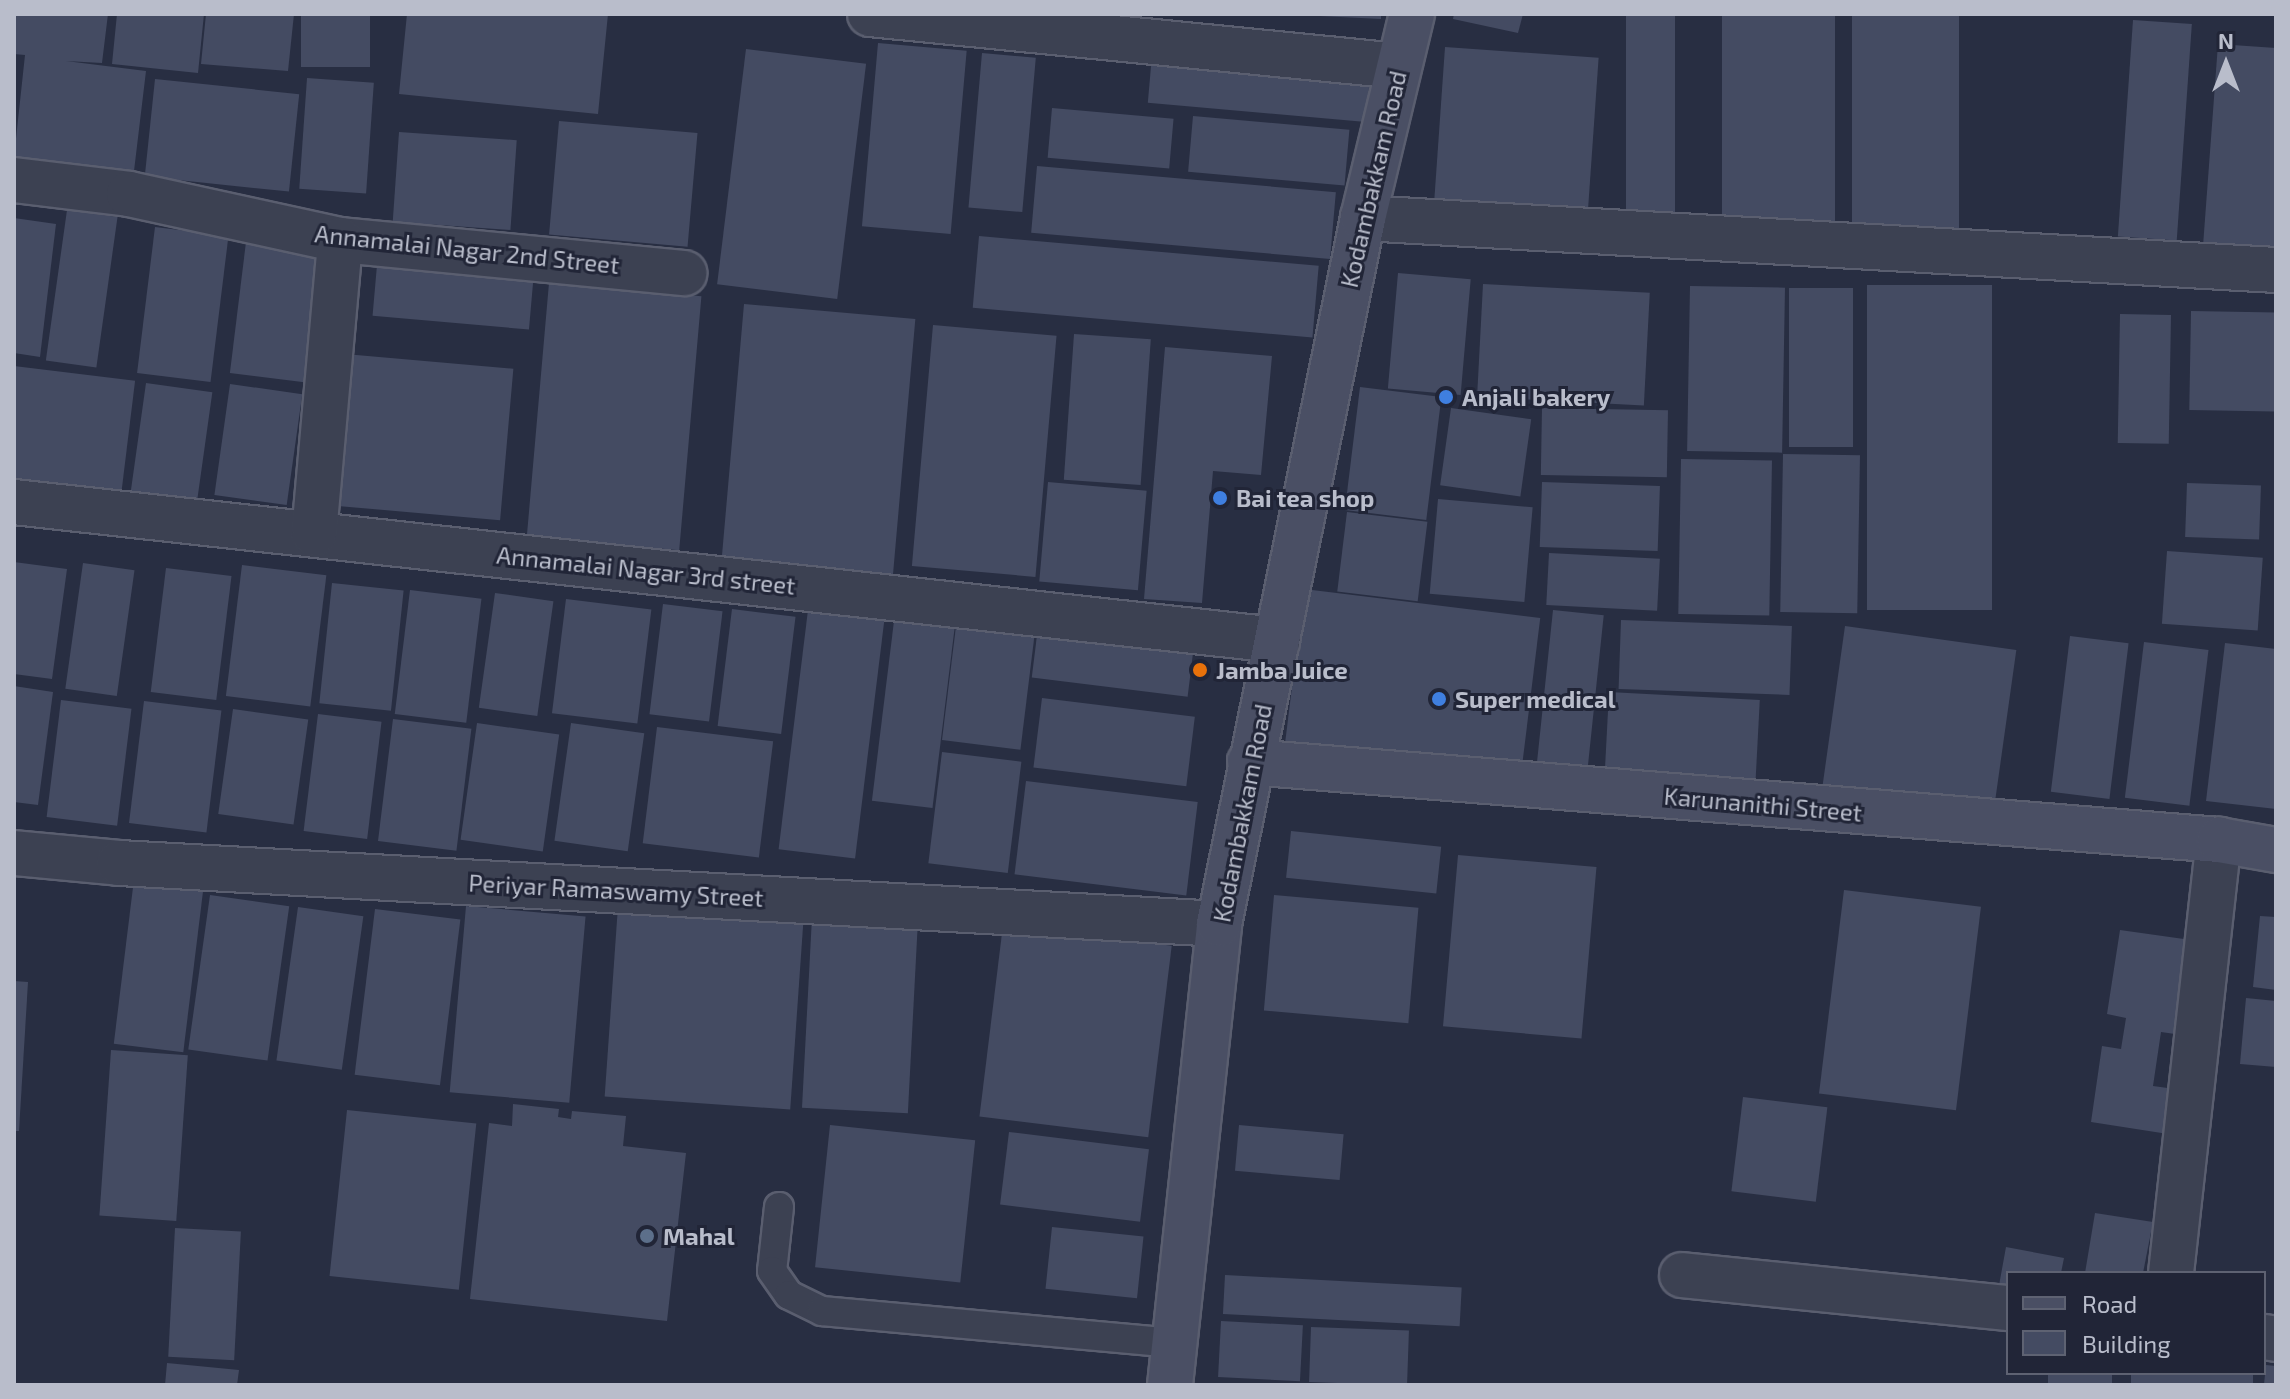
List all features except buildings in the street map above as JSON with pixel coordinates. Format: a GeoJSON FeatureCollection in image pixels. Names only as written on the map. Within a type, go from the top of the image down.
{"type":"FeatureCollection","features":[{"type":"Feature","properties":{"kind":"main road","name":"Kodambakkam Road"},"geometry":{"type":"LineString","coordinates":[[1172,1364],[1219,924],[1363,218],[1412,14]]}},
{"type":"Feature","properties":{"kind":"main road","name":"Karunanithi Street"},"geometry":{"type":"LineString","coordinates":[[1250,762],[2219,840],[2276,850]]}},
{"type":"Feature","properties":{"kind":"street"},"geometry":{"type":"LineString","coordinates":[[870,14],[1398,66]]}},
{"type":"Feature","properties":{"kind":"street","name":"Annamalai Nagar 2nd Street"},"geometry":{"type":"LineString","coordinates":[[14,180],[129,194],[340,240],[684,273]]}},
{"type":"Feature","properties":{"kind":"street"},"geometry":{"type":"LineString","coordinates":[[1363,218],[2276,270]]}},
{"type":"Feature","properties":{"kind":"street"},"geometry":{"type":"LineString","coordinates":[[314,534],[340,240]]}},
{"type":"Feature","properties":{"kind":"street","name":"Annamalai Nagar 3rd street"},"geometry":{"type":"LineString","coordinates":[[14,502],[1277,640]]}},
{"type":"Feature","properties":{"kind":"street"},"geometry":{"type":"LineString","coordinates":[[2171,1271],[2219,840]]}},
{"type":"Feature","properties":{"kind":"street","name":"Periyar Ramaswamy Street"},"geometry":{"type":"LineString","coordinates":[[14,853],[119,863],[1219,924]]}},
{"type":"Feature","properties":{"kind":"street"},"geometry":{"type":"LineString","coordinates":[[1682,1275],[2006,1308]]}},
{"type":"Feature","properties":{"kind":"lane"},"geometry":{"type":"LineString","coordinates":[[779,1207],[772,1271],[789,1295],[822,1311],[1172,1364]]}},
{"type":"Feature","properties":{"kind":"place","name":"Anjali bakery"},"geometry":{"type":"Point","coordinates":[1446,397]}},
{"type":"Feature","properties":{"kind":"place","name":"Bai tea shop"},"geometry":{"type":"Point","coordinates":[1220,498]}},
{"type":"Feature","properties":{"kind":"place","name":"Jamba Juice"},"geometry":{"type":"Point","coordinates":[1200,670]}},
{"type":"Feature","properties":{"kind":"place","name":"Super medical"},"geometry":{"type":"Point","coordinates":[1439,699]}},
{"type":"Feature","properties":{"kind":"place","name":"Mahal"},"geometry":{"type":"Point","coordinates":[647,1236]}}]}
